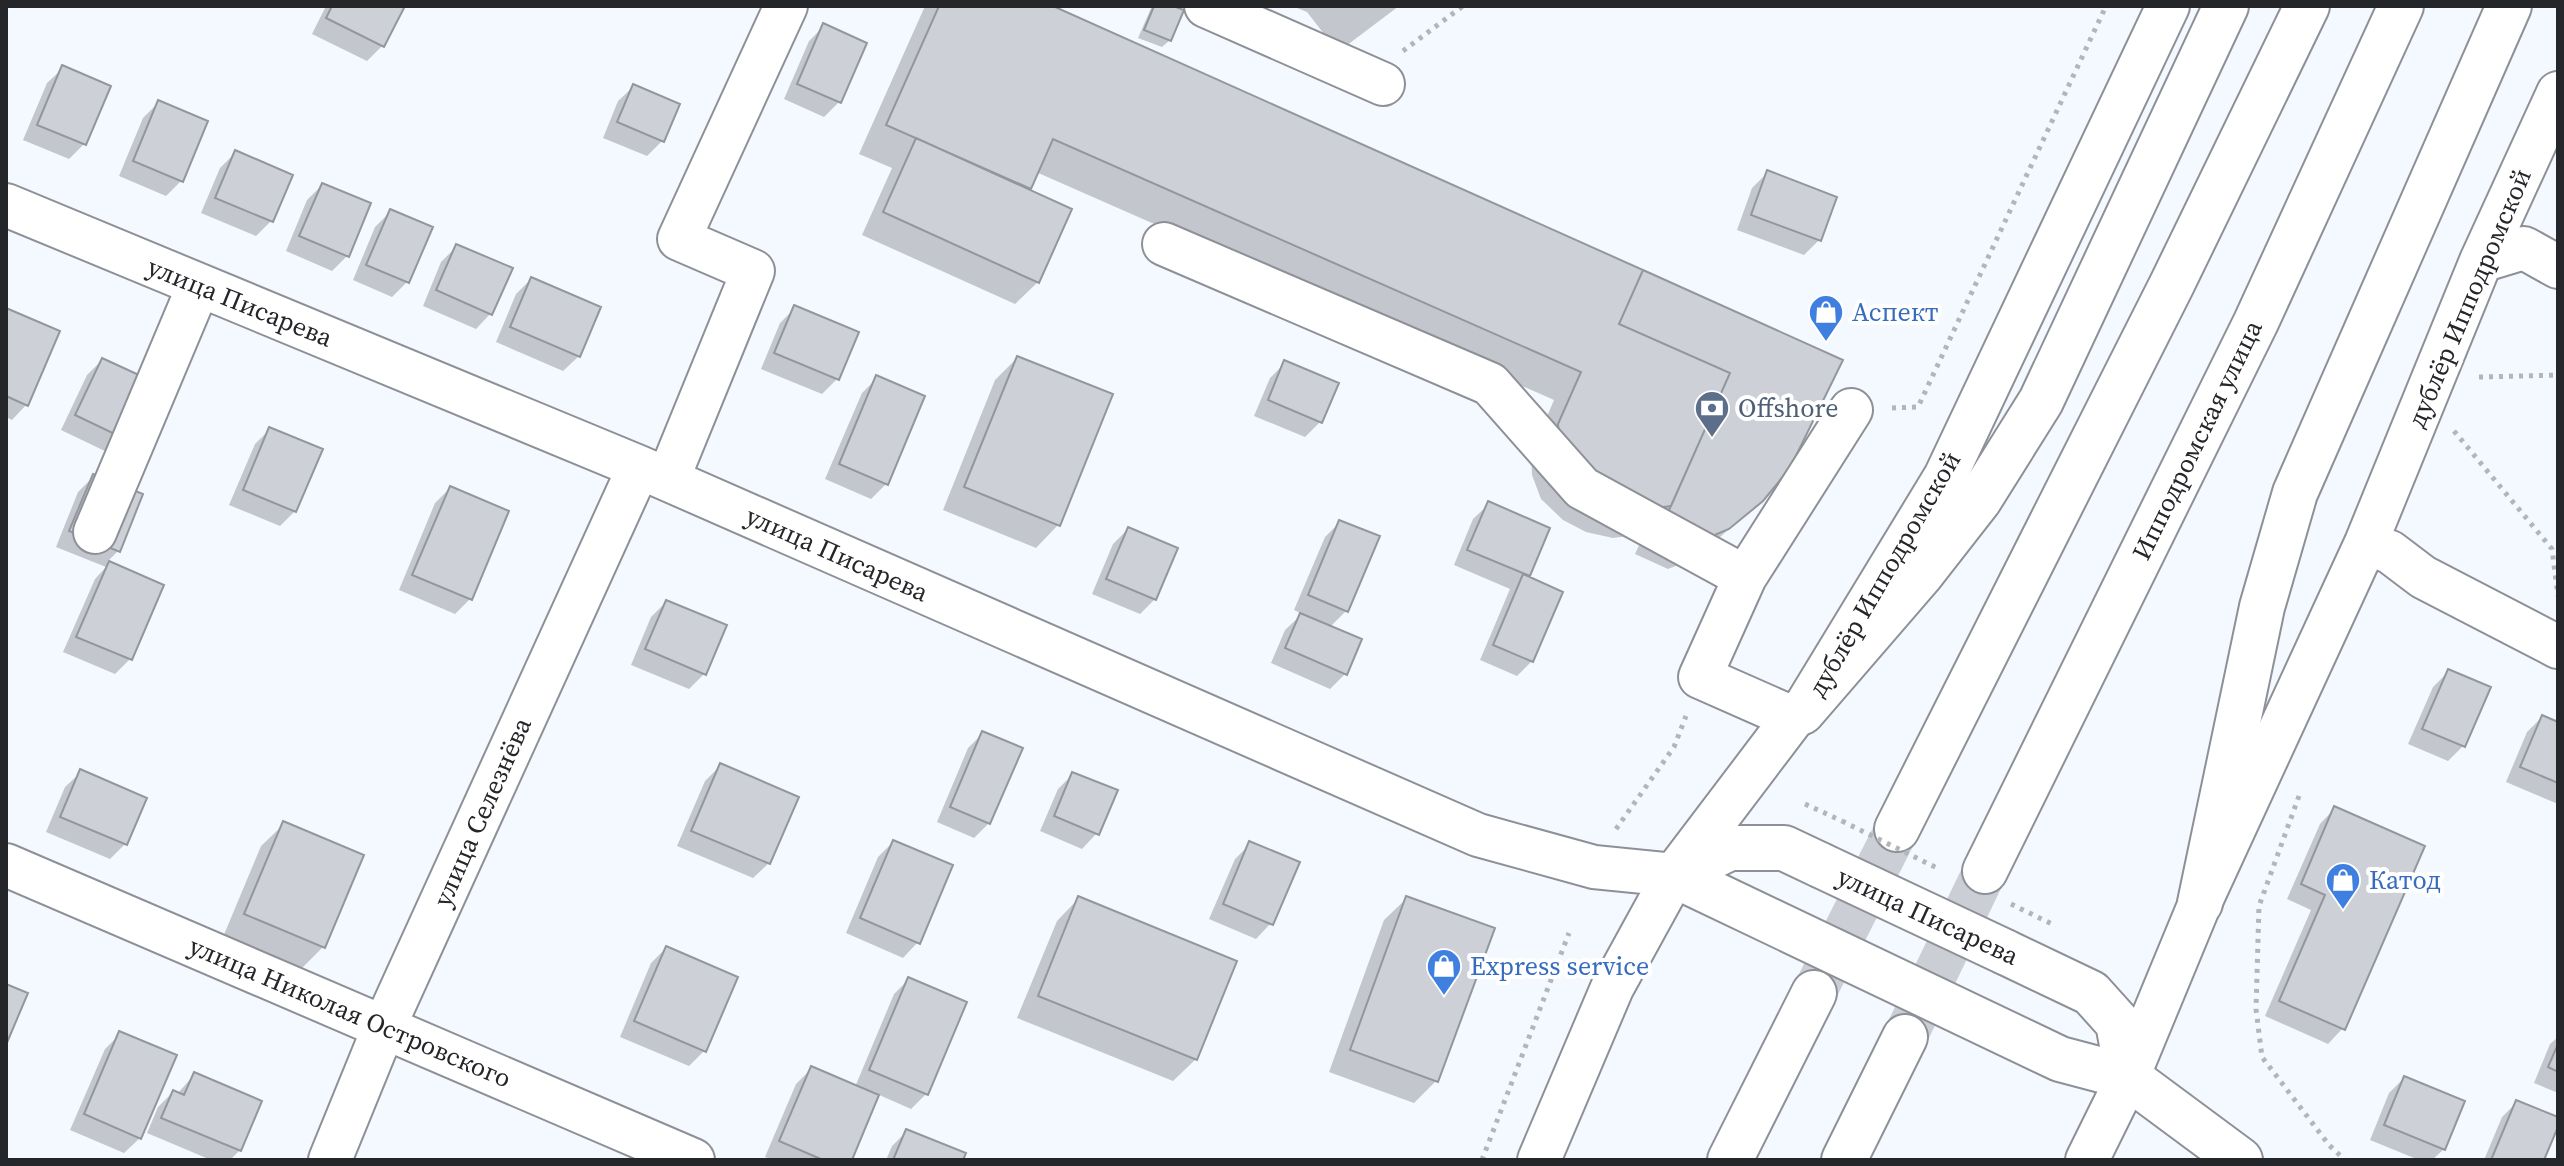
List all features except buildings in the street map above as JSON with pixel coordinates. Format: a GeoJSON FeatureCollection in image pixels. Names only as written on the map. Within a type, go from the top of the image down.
{"type":"FeatureCollection","features":[{"type":"Feature","properties":{"kind":"main road"},"geometry":{"type":"LineString","coordinates":[[1798,715],[1922,573],[1979,500],[2041,401],[2226,6]]}},
{"type":"Feature","properties":{"kind":"main road"},"geometry":{"type":"LineString","coordinates":[[1897,829],[2172,284],[2307,6]]}},
{"type":"Feature","properties":{"kind":"main road","name":"Ипподромская улица"},"geometry":{"type":"LineString","coordinates":[[1980,882],[2256,322],[2401,6]]}},
{"type":"Feature","properties":{"kind":"main road"},"geometry":{"type":"LineString","coordinates":[[2200,903],[2262,607],[2295,493],[2509,6]]}},
{"type":"Feature","properties":{"kind":"main road","name":"улица Писарева"},"geometry":{"type":"LineString","coordinates":[[1674,875],[1730,848],[1784,848],[2091,993],[2118,1023],[2128,1077]]}},
{"type":"Feature","properties":{"kind":"main road","name":"улица Писарева"},"geometry":{"type":"LineString","coordinates":[[1674,875],[2060,1059],[2128,1077],[2240,1160]]}},
{"type":"Feature","properties":{"kind":"main road"},"geometry":{"type":"LineString","coordinates":[[1730,1160],[1814,993]]}},
{"type":"Feature","properties":{"kind":"main road"},"geometry":{"type":"LineString","coordinates":[[1844,1160],[1905,1037]]}},
{"type":"Feature","properties":{"kind":"street","name":"улица Селезнёва"},"geometry":{"type":"LineString","coordinates":[[330,1160],[385,1025],[753,271],[679,239],[786,6]]}},
{"type":"Feature","properties":{"kind":"street"},"geometry":{"type":"LineString","coordinates":[[1206,6],[1376,80]]}},
{"type":"Feature","properties":{"kind":"street","name":"дублёр Ипподромской"},"geometry":{"type":"LineString","coordinates":[[1539,1160],[1612,988],[1674,875],[1798,715],[1945,477],[2168,6]]}},
{"type":"Feature","properties":{"kind":"street","name":"дублёр Ипподромской"},"geometry":{"type":"LineString","coordinates":[[2087,1160],[2128,1077],[2200,903],[2366,543],[2481,261],[2558,93]]}},
{"type":"Feature","properties":{"kind":"street","name":"улица Писарева"},"geometry":{"type":"LineString","coordinates":[[6,205],[654,473],[1478,835],[1594,867],[1674,875]]}},
{"type":"Feature","properties":{"kind":"street"},"geometry":{"type":"LineString","coordinates":[[1164,244],[1490,384],[1582,488],[1745,577]]}},
{"type":"Feature","properties":{"kind":"street"},"geometry":{"type":"LineString","coordinates":[[2481,261],[2524,248],[2558,267]]}},
{"type":"Feature","properties":{"kind":"street"},"geometry":{"type":"LineString","coordinates":[[95,532],[199,285]]}},
{"type":"Feature","properties":{"kind":"street"},"geometry":{"type":"LineString","coordinates":[[1798,715],[1700,677],[1745,577],[1851,410]]}},
{"type":"Feature","properties":{"kind":"street"},"geometry":{"type":"LineString","coordinates":[[2366,543],[2390,552],[2423,577],[2558,647]]}},
{"type":"Feature","properties":{"kind":"street","name":"улица Николая Островского"},"geometry":{"type":"LineString","coordinates":[[6,865],[385,1025],[693,1160]]}},
{"type":"Feature","properties":{"kind":"path"},"geometry":{"type":"LineString","coordinates":[[1376,80],[1463,6]]}},
{"type":"Feature","properties":{"kind":"path"},"geometry":{"type":"LineString","coordinates":[[1851,410],[1918,407],[2106,6]]}},
{"type":"Feature","properties":{"kind":"path"},"geometry":{"type":"LineString","coordinates":[[2465,379],[2558,375]]}},
{"type":"Feature","properties":{"kind":"path"},"geometry":{"type":"LineString","coordinates":[[2445,421],[2552,549],[2558,596]]}},
{"type":"Feature","properties":{"kind":"path"},"geometry":{"type":"LineString","coordinates":[[1613,833],[1674,747],[1700,677]]}},
{"type":"Feature","properties":{"kind":"path"},"geometry":{"type":"LineString","coordinates":[[1805,804],[1937,868],[1980,882],[2058,926]]}},
{"type":"Feature","properties":{"kind":"path"},"geometry":{"type":"LineString","coordinates":[[1482,1160],[1569,933]]}},
{"type":"Feature","properties":{"kind":"path"},"geometry":{"type":"LineString","coordinates":[[2262,1057],[2329,1145],[2345,1160]]}},
{"type":"Feature","properties":{"kind":"tunnel"},"geometry":{"type":"LineString","coordinates":[[1814,993],[1897,829]]}},
{"type":"Feature","properties":{"kind":"tunnel"},"geometry":{"type":"LineString","coordinates":[[1905,1037],[1985,871]]}},
{"type":"Feature","properties":{"kind":"place","name":"Аспект"},"geometry":{"type":"Point","coordinates":[1826,343]}},
{"type":"Feature","properties":{"kind":"place","name":"Offshore"},"geometry":{"type":"Point","coordinates":[1712,439]}},
{"type":"Feature","properties":{"kind":"place","name":"Катод"},"geometry":{"type":"Point","coordinates":[2343,911]}},
{"type":"Feature","properties":{"kind":"place","name":"Express service"},"geometry":{"type":"Point","coordinates":[1444,997]}}]}
